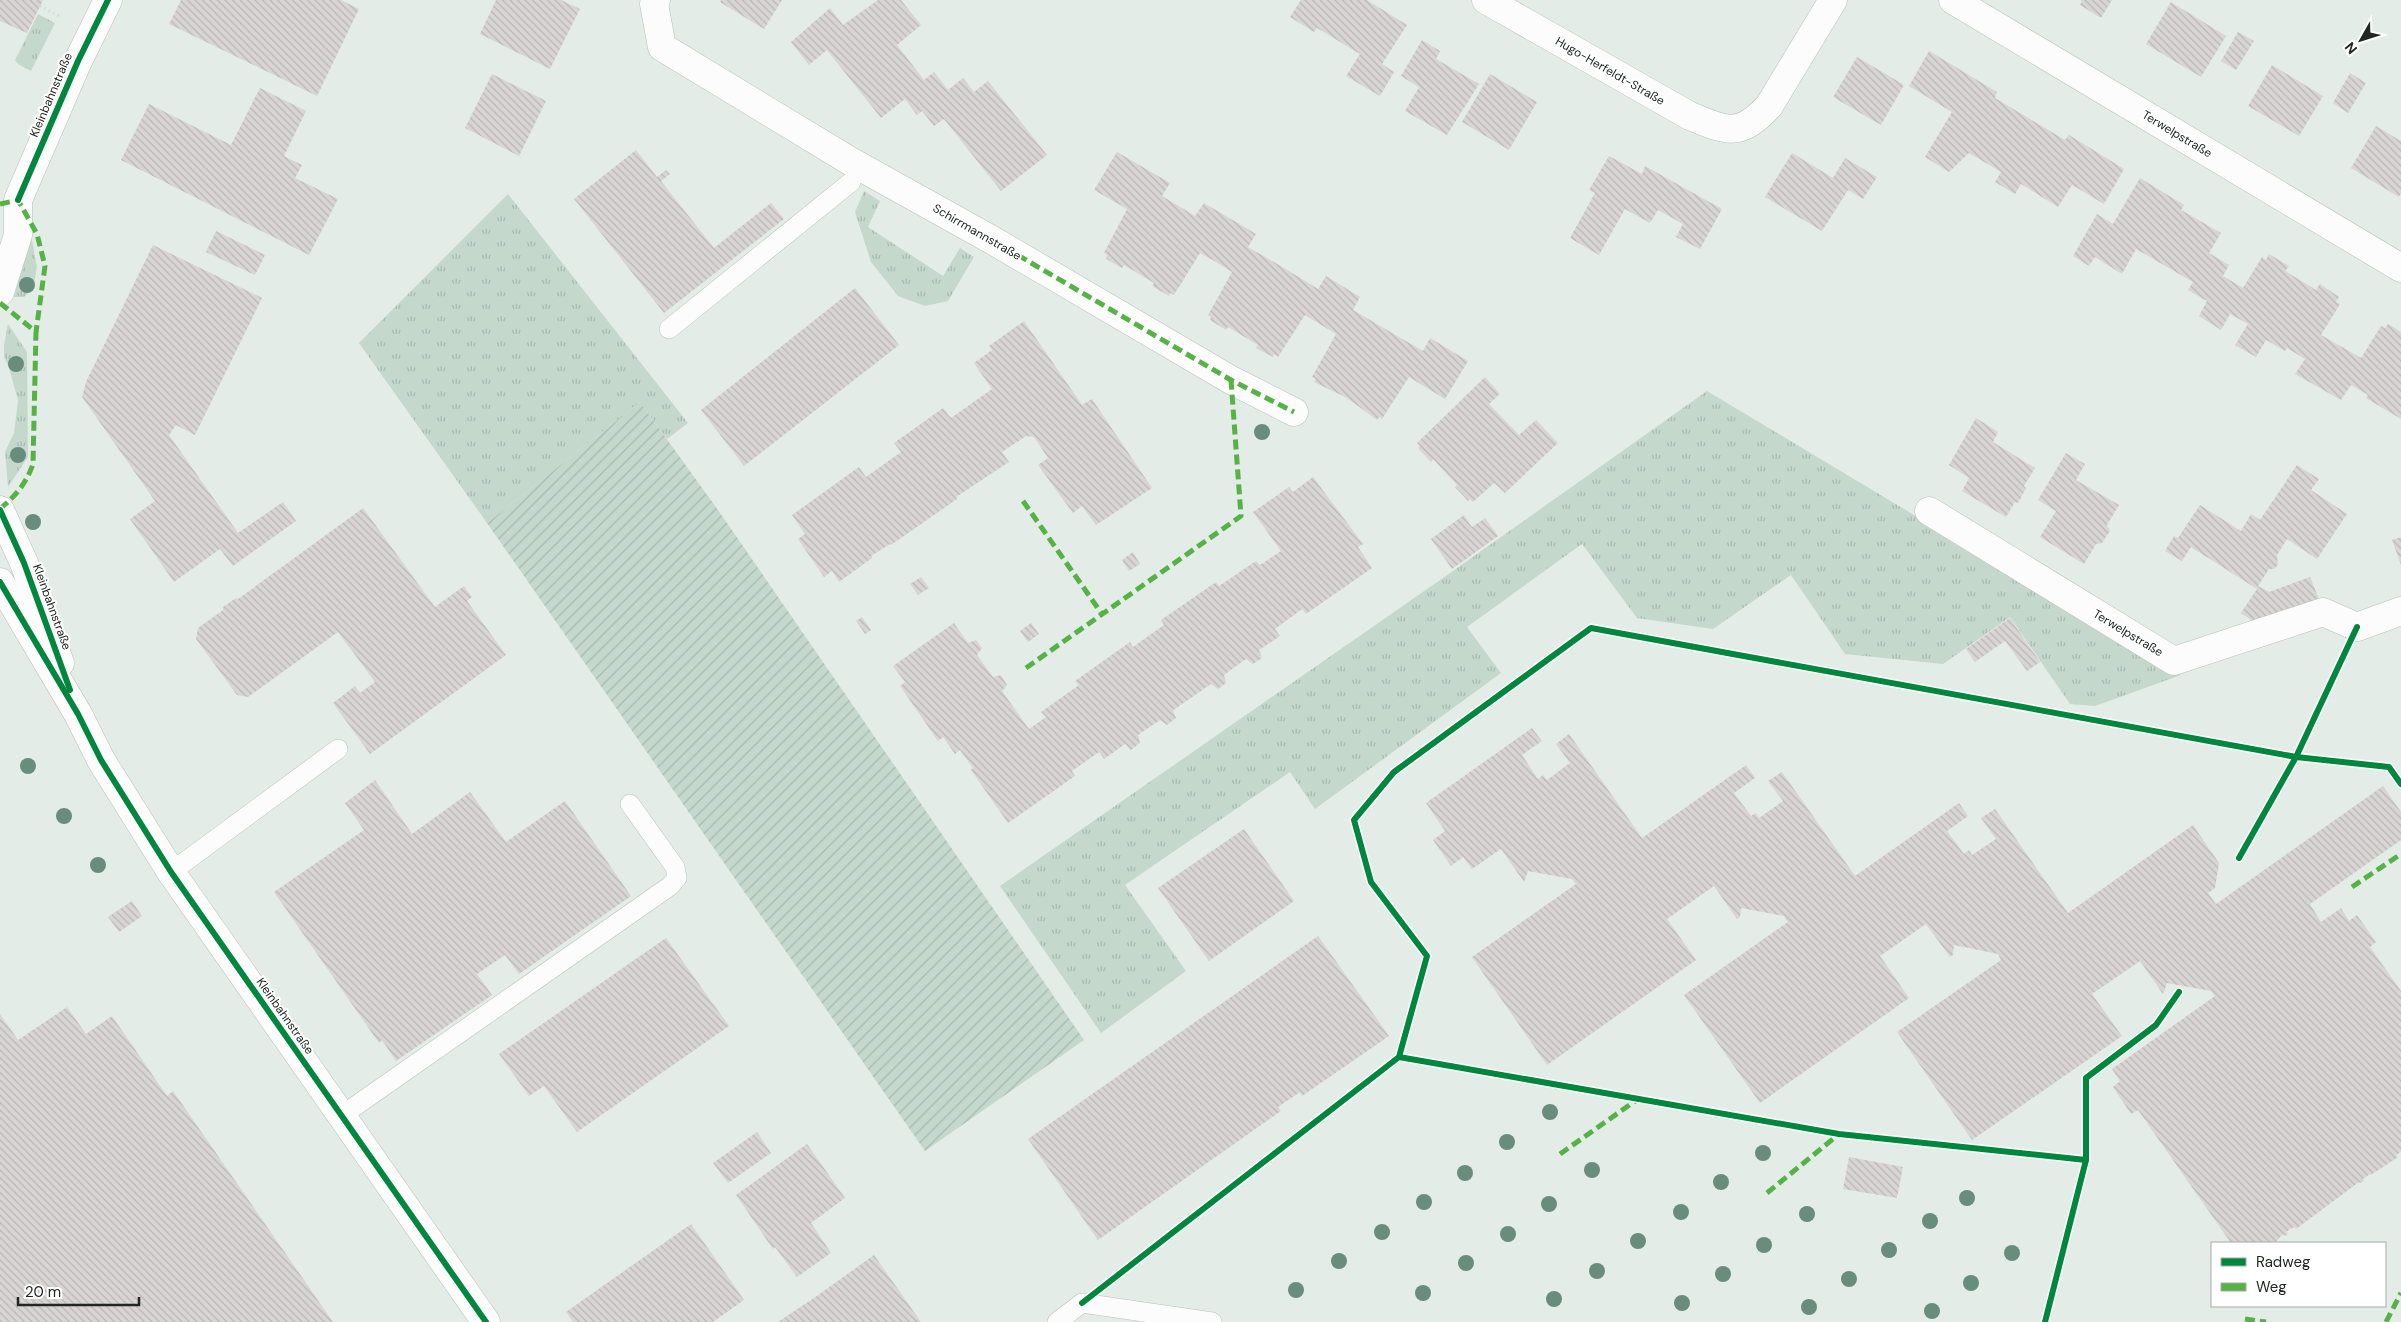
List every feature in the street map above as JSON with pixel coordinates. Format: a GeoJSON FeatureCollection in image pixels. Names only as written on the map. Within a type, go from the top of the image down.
{"type":"FeatureCollection","features":[{"type":"Feature","properties":{"kind":"street","name":"Kleinbahnstraße"},"geometry":{"type":"LineString","coordinates":[[0,292],[18,235],[9,209],[108,0]]}},
{"type":"Feature","properties":{"kind":"street","name":"Schirrmannstraße"},"geometry":{"type":"LineString","coordinates":[[656,0],[654,4],[662,47],[850,161],[992,240],[1231,380],[1294,412]]}},
{"type":"Feature","properties":{"kind":"street","name":"Hugo-Herfeldt-Straße"},"geometry":{"type":"LineString","coordinates":[[1486,0],[1690,116],[1719,128],[1739,129],[1756,120],[1769,106],[1834,0]]}},
{"type":"Feature","properties":{"kind":"street","name":"Terwelpstraße"},"geometry":{"type":"LineString","coordinates":[[1953,0],[2401,268]]}},
{"type":"Feature","properties":{"kind":"street","name":"Kleinbahnstraße"},"geometry":{"type":"LineString","coordinates":[[0,510],[24,563],[78,714]]}},
{"type":"Feature","properties":{"kind":"street","name":"Terwelpstraße"},"geometry":{"type":"LineString","coordinates":[[1928,511],[2174,661],[2323,612],[2357,627],[2401,611]]}},
{"type":"Feature","properties":{"kind":"street","name":"Kleinbahnstraße"},"geometry":{"type":"LineString","coordinates":[[0,582],[78,714],[101,760],[171,872],[486,1322]]}},
{"type":"Feature","properties":{"kind":"lane"},"geometry":{"type":"LineString","coordinates":[[669,329],[851,182]]}},
{"type":"Feature","properties":{"kind":"lane"},"geometry":{"type":"LineString","coordinates":[[171,872],[338,749]]}},
{"type":"Feature","properties":{"kind":"lane"},"geometry":{"type":"LineString","coordinates":[[341,1116],[670,886],[676,878],[675,867],[630,804]]}},
{"type":"Feature","properties":{"kind":"lane"},"geometry":{"type":"LineString","coordinates":[[1057,1322],[1082,1303],[1212,1322]]}},
{"type":"Feature","properties":{"kind":"green space"},"geometry":{"type":"Polygon","coordinates":[[[38,14],[55,23],[31,71],[18,64],[15,60],[38,14]]]}},
{"type":"Feature","properties":{"kind":"green space"},"geometry":{"type":"Polygon","coordinates":[[[864,191],[880,201],[868,227],[943,276],[960,248],[974,257],[948,301],[925,306],[898,296],[871,262],[855,212],[864,191]]]}},
{"type":"Feature","properties":{"kind":"green space"},"geometry":{"type":"Polygon","coordinates":[[[508,194],[688,423],[667,439],[640,402],[487,523],[359,343],[508,194]]]}},
{"type":"Feature","properties":{"kind":"green space"},"geometry":{"type":"Polygon","coordinates":[[[31,235],[37,267],[33,289],[24,297],[14,297],[31,235]]]}},
{"type":"Feature","properties":{"kind":"green space"},"geometry":{"type":"Polygon","coordinates":[[[8,324],[27,352],[28,457],[8,487],[5,452],[14,433],[18,400],[4,357],[8,324]]]}},
{"type":"Feature","properties":{"kind":"green space"},"geometry":{"type":"Polygon","coordinates":[[[1707,391],[2181,675],[2095,706],[2070,704],[2010,617],[1943,664],[1845,654],[1791,575],[1713,629],[1637,618],[1582,544],[1467,627],[1501,673],[1315,809],[1290,772],[1125,885],[1186,971],[1101,1033],[1000,886],[1453,571],[1707,391]]]}},
{"type":"Feature","properties":{"kind":"green space"},"geometry":{"type":"Polygon","coordinates":[[[640,402],[718,510],[1084,1040],[925,1151],[487,523],[640,402]]]}},
{"type":"Feature","properties":{"kind":"building"},"geometry":{"type":"Polygon","coordinates":[[[0,0],[43,0],[27,33],[0,21],[0,0]]]}},
{"type":"Feature","properties":{"kind":"building"},"geometry":{"type":"Polygon","coordinates":[[[181,0],[341,0],[359,9],[317,96],[169,24],[181,0]]]}},
{"type":"Feature","properties":{"kind":"building"},"geometry":{"type":"Polygon","coordinates":[[[496,0],[561,0],[580,9],[550,69],[480,34],[496,0]]]}},
{"type":"Feature","properties":{"kind":"building"},"geometry":{"type":"Polygon","coordinates":[[[721,0],[782,0],[764,29],[720,2],[721,0]]]}},
{"type":"Feature","properties":{"kind":"building"},"geometry":{"type":"Polygon","coordinates":[[[878,0],[901,0],[921,25],[897,45],[924,80],[934,72],[948,90],[963,78],[974,92],[988,81],[1047,155],[1001,191],[944,119],[934,126],[922,111],[917,115],[905,99],[881,118],[827,50],[809,65],[791,42],[830,8],[843,25],[878,0]]]}},
{"type":"Feature","properties":{"kind":"building"},"geometry":{"type":"Polygon","coordinates":[[[1301,0],[1367,0],[1407,25],[1382,64],[1394,72],[1380,96],[1346,76],[1360,54],[1317,28],[1314,32],[1290,17],[1301,0]]]}},
{"type":"Feature","properties":{"kind":"building"},"geometry":{"type":"Polygon","coordinates":[[[2080,0],[2112,0],[2101,18],[2080,5],[2082,1],[2080,0]]]}},
{"type":"Feature","properties":{"kind":"building"},"geometry":{"type":"Polygon","coordinates":[[[2171,2],[2226,36],[2201,77],[2146,44],[2171,2]]]}},
{"type":"Feature","properties":{"kind":"building"},"geometry":{"type":"Polygon","coordinates":[[[2238,32],[2254,41],[2236,70],[2221,61],[2238,32]]]}},
{"type":"Feature","properties":{"kind":"building"},"geometry":{"type":"Polygon","coordinates":[[[1422,40],[1440,51],[1436,59],[1479,84],[1447,135],[1405,111],[1419,87],[1401,76],[1422,40]]]}},
{"type":"Feature","properties":{"kind":"building"},"geometry":{"type":"Polygon","coordinates":[[[1929,51],[1997,92],[1995,98],[2065,140],[2069,135],[2124,169],[2104,204],[2072,185],[2058,207],[2021,184],[2015,194],[1995,182],[2001,172],[1969,153],[1949,172],[1925,157],[1952,112],[1909,86],[1929,51]]]}},
{"type":"Feature","properties":{"kind":"building"},"geometry":{"type":"Polygon","coordinates":[[[1857,57],[1904,85],[1881,125],[1833,97],[1857,57]]]}},
{"type":"Feature","properties":{"kind":"building"},"geometry":{"type":"Polygon","coordinates":[[[2272,65],[2323,96],[2299,136],[2248,106],[2272,65]]]}},
{"type":"Feature","properties":{"kind":"building"},"geometry":{"type":"Polygon","coordinates":[[[2350,73],[2366,83],[2348,113],[2333,103],[2350,73]]]}},
{"type":"Feature","properties":{"kind":"building"},"geometry":{"type":"Polygon","coordinates":[[[492,74],[546,101],[519,156],[465,128],[492,74]]]}},
{"type":"Feature","properties":{"kind":"building"},"geometry":{"type":"Polygon","coordinates":[[[1490,74],[1537,102],[1509,150],[1462,122],[1490,74]]]}},
{"type":"Feature","properties":{"kind":"building"},"geometry":{"type":"Polygon","coordinates":[[[260,88],[306,111],[284,156],[302,165],[295,178],[338,199],[309,255],[121,160],[149,104],[231,145],[260,88]]]}},
{"type":"Feature","properties":{"kind":"building"},"geometry":{"type":"Polygon","coordinates":[[[2376,126],[2401,141],[2401,193],[2399,197],[2351,168],[2376,126]]]}},
{"type":"Feature","properties":{"kind":"building"},"geometry":{"type":"Polygon","coordinates":[[[636,150],[657,177],[666,170],[670,174],[661,181],[714,248],[771,203],[784,219],[664,313],[574,199],[636,150]]]}},
{"type":"Feature","properties":{"kind":"building"},"geometry":{"type":"Polygon","coordinates":[[[1117,152],[1170,183],[1162,196],[1195,216],[1204,203],[1256,234],[1248,247],[1318,289],[1326,276],[1360,297],[1353,310],[1423,351],[1430,338],[1468,361],[1445,399],[1409,377],[1382,419],[1379,417],[1377,420],[1347,398],[1314,382],[1316,379],[1312,377],[1336,334],[1305,315],[1278,357],[1274,354],[1273,357],[1256,348],[1258,345],[1228,327],[1226,330],[1210,320],[1211,317],[1208,315],[1232,272],[1216,262],[1200,253],[1174,295],[1170,293],[1169,296],[1152,286],[1154,283],[1124,265],[1122,268],[1106,259],[1107,255],[1104,253],[1127,209],[1094,190],[1117,152]]]}},
{"type":"Feature","properties":{"kind":"building"},"geometry":{"type":"Polygon","coordinates":[[[1792,153],[1833,178],[1845,158],[1877,177],[1863,199],[1848,190],[1822,231],[1765,197],[1792,153]]]}},
{"type":"Feature","properties":{"kind":"building"},"geometry":{"type":"Polygon","coordinates":[[[1609,156],[1642,174],[1645,166],[1722,209],[1700,249],[1676,237],[1683,224],[1658,210],[1650,223],[1625,209],[1599,255],[1570,238],[1595,193],[1589,190],[1609,156]]]}},
{"type":"Feature","properties":{"kind":"building"},"geometry":{"type":"Polygon","coordinates":[[[2140,178],[2184,205],[2181,210],[2221,233],[2209,253],[2229,265],[2223,276],[2243,288],[2262,257],[2266,260],[2269,254],[2289,266],[2285,271],[2316,290],[2320,284],[2339,297],[2336,302],[2340,304],[2321,335],[2361,358],[2381,326],[2385,328],[2388,324],[2401,332],[2401,419],[2366,398],[2368,395],[2351,385],[2341,400],[2295,374],[2305,359],[2287,348],[2285,351],[2266,340],[2256,357],[2235,345],[2248,324],[2230,314],[2221,330],[2199,316],[2207,301],[2188,290],[2193,282],[2136,249],[2122,274],[2095,257],[2089,266],[2073,256],[2097,214],[2113,224],[2140,178]]]}},
{"type":"Feature","properties":{"kind":"building"},"geometry":{"type":"Polygon","coordinates":[[[216,231],[265,255],[255,275],[206,252],[216,231]]]}},
{"type":"Feature","properties":{"kind":"building"},"geometry":{"type":"Polygon","coordinates":[[[153,245],[262,298],[195,435],[176,425],[169,435],[238,533],[283,502],[296,521],[233,566],[220,549],[174,582],[130,519],[155,501],[82,397],[86,382],[153,245]]]}},
{"type":"Feature","properties":{"kind":"building"},"geometry":{"type":"Polygon","coordinates":[[[855,288],[899,345],[744,466],[701,410],[855,288]]]}},
{"type":"Feature","properties":{"kind":"building"},"geometry":{"type":"Polygon","coordinates":[[[1024,321],[1082,405],[1092,399],[1152,488],[1096,525],[1082,506],[1073,513],[1038,465],[1048,458],[1034,437],[1026,436],[1002,452],[1009,462],[956,497],[957,499],[891,545],[871,556],[872,558],[839,582],[832,571],[824,577],[798,539],[805,534],[792,515],[859,467],[866,477],[901,452],[894,443],[943,408],[951,418],[992,389],[974,363],[992,350],[989,346],[1024,321]]]}},
{"type":"Feature","properties":{"kind":"building"},"geometry":{"type":"Polygon","coordinates":[[[1485,377],[1500,394],[1489,404],[1519,435],[1536,420],[1558,443],[1505,493],[1494,483],[1473,502],[1470,499],[1468,501],[1455,487],[1457,485],[1433,459],[1431,462],[1418,448],[1420,446],[1417,443],[1485,377]]]}},
{"type":"Feature","properties":{"kind":"building"},"geometry":{"type":"Polygon","coordinates":[[[1976,418],[1998,432],[1993,442],[2035,468],[2024,486],[2026,488],[2018,503],[2015,502],[2006,517],[1962,491],[1969,478],[1949,465],[1976,418]]]}},
{"type":"Feature","properties":{"kind":"building"},"geometry":{"type":"Polygon","coordinates":[[[2066,453],[2085,464],[2076,480],[2119,505],[2107,525],[2110,531],[2102,543],[2096,544],[2084,564],[2040,537],[2056,511],[2038,500],[2066,453]]]}},
{"type":"Feature","properties":{"kind":"building"},"geometry":{"type":"Polygon","coordinates":[[[2297,465],[2319,479],[2311,490],[2347,514],[2317,559],[2287,539],[2277,555],[2278,565],[2274,569],[2269,569],[2258,586],[2269,592],[2310,577],[2319,599],[2256,623],[2241,613],[2257,589],[2191,547],[2182,561],[2165,551],[2174,536],[2178,538],[2200,505],[2241,531],[2251,514],[2260,520],[2297,465]]]}},
{"type":"Feature","properties":{"kind":"building"},"geometry":{"type":"Polygon","coordinates":[[[1313,477],[1363,544],[1358,547],[1372,568],[1306,614],[1302,609],[1275,629],[1280,636],[1259,650],[1262,658],[1253,664],[1246,659],[1224,675],[1226,683],[1218,689],[1211,684],[1175,709],[1173,711],[1176,718],[1167,725],[1160,720],[1138,735],[1140,743],[1131,750],[1125,744],[1104,759],[1099,752],[1072,771],[1075,776],[1008,823],[971,770],[973,768],[960,750],[955,754],[943,737],[938,741],[900,686],[905,682],[893,666],[954,623],[968,643],[976,640],[982,648],[977,655],[993,677],[1001,675],[1007,685],[1002,691],[1029,729],[1046,717],[1041,712],[1079,685],[1075,681],[1130,642],[1133,647],[1164,625],[1161,620],[1216,582],[1219,586],[1256,561],[1260,565],[1281,551],[1253,512],[1289,487],[1293,492],[1313,477]]]}},
{"type":"Feature","properties":{"kind":"building"},"geometry":{"type":"Polygon","coordinates":[[[363,508],[435,607],[464,586],[472,597],[467,601],[506,655],[370,754],[333,703],[355,686],[360,693],[375,682],[338,632],[248,697],[237,695],[196,639],[198,628],[223,610],[223,607],[236,598],[238,599],[363,508]]]}},
{"type":"Feature","properties":{"kind":"building"},"geometry":{"type":"Polygon","coordinates":[[[1464,515],[1472,527],[1485,518],[1498,536],[1452,569],[1431,539],[1464,515]]]}},
{"type":"Feature","properties":{"kind":"building"},"geometry":{"type":"Polygon","coordinates":[[[2401,537],[2401,565],[2392,540],[2401,537]]]}},
{"type":"Feature","properties":{"kind":"building"},"geometry":{"type":"Polygon","coordinates":[[[1133,552],[1140,564],[1129,571],[1122,560],[1133,552]]]}},
{"type":"Feature","properties":{"kind":"building"},"geometry":{"type":"Polygon","coordinates":[[[921,577],[929,588],[918,595],[910,584],[921,577]]]}},
{"type":"Feature","properties":{"kind":"building"},"geometry":{"type":"Polygon","coordinates":[[[862,617],[871,630],[865,634],[856,621],[862,617]]]}},
{"type":"Feature","properties":{"kind":"building"},"geometry":{"type":"Polygon","coordinates":[[[2010,618],[2040,662],[2027,671],[2005,641],[1975,662],[1966,649],[2010,618]]]}},
{"type":"Feature","properties":{"kind":"building"},"geometry":{"type":"Polygon","coordinates":[[[1031,623],[1039,634],[1028,642],[1020,631],[1031,623]]]}},
{"type":"Feature","properties":{"kind":"building"},"geometry":{"type":"Polygon","coordinates":[[[1532,728],[1542,741],[1522,755],[1538,779],[1543,775],[1547,780],[1570,763],[1556,744],[1569,734],[1642,838],[1746,765],[1755,778],[1734,793],[1751,816],[1756,813],[1759,818],[1783,801],[1768,781],[1782,772],[1855,876],[1959,803],[1968,816],[1947,831],[1964,854],[1969,850],[1972,855],[1996,839],[1981,818],[1995,809],[2068,913],[2193,825],[2219,863],[2215,888],[2208,893],[2216,904],[2383,786],[2401,812],[2401,840],[2310,904],[2321,922],[2341,908],[2349,921],[2357,915],[2376,942],[2370,947],[2401,991],[2401,1152],[2396,1155],[2398,1157],[2370,1174],[2363,1179],[2364,1181],[2359,1182],[2296,1229],[2294,1227],[2286,1232],[2288,1234],[2285,1236],[2283,1234],[2276,1242],[2230,1242],[2138,1110],[2131,1114],[2113,1087],[2120,1081],[2112,1069],[2215,996],[2211,991],[2167,983],[2163,994],[2140,961],[2092,994],[2122,1036],[1972,1140],[1897,1032],[2001,960],[1998,954],[1954,945],[1953,955],[1950,957],[1926,924],[1880,956],[1909,998],[1760,1103],[1684,995],[1788,922],[1784,916],[1741,908],[1740,917],[1737,919],[1714,886],[1667,919],[1696,960],[1547,1065],[1472,957],[1576,884],[1572,879],[1528,871],[1524,882],[1501,849],[1472,869],[1463,857],[1451,866],[1433,840],[1445,831],[1426,803],[1532,728]]]}},
{"type":"Feature","properties":{"kind":"building"},"geometry":{"type":"Polygon","coordinates":[[[375,780],[412,834],[470,792],[506,842],[565,801],[631,896],[519,974],[505,955],[477,974],[492,995],[396,1061],[382,1040],[379,1043],[274,892],[364,830],[345,803],[375,780]]]}},
{"type":"Feature","properties":{"kind":"building"},"geometry":{"type":"Polygon","coordinates":[[[1244,829],[1294,901],[1209,961],[1158,888],[1244,829]]]}},
{"type":"Feature","properties":{"kind":"building"},"geometry":{"type":"Polygon","coordinates":[[[132,901],[142,916],[119,932],[108,917],[132,901]]]}},
{"type":"Feature","properties":{"kind":"building"},"geometry":{"type":"Polygon","coordinates":[[[1318,936],[1389,1036],[1302,1096],[1300,1092],[1278,1107],[1281,1111],[1098,1240],[1028,1139],[1318,936]]]}},
{"type":"Feature","properties":{"kind":"building"},"geometry":{"type":"Polygon","coordinates":[[[666,938],[729,1026],[577,1132],[544,1086],[529,1096],[499,1054],[666,938]]]}},
{"type":"Feature","properties":{"kind":"building"},"geometry":{"type":"Polygon","coordinates":[[[67,1007],[86,1034],[112,1016],[167,1096],[173,1091],[333,1322],[0,1322],[0,1014],[18,1040],[67,1007]]]}},
{"type":"Feature","properties":{"kind":"building"},"geometry":{"type":"Polygon","coordinates":[[[757,1132],[771,1153],[728,1183],[713,1163],[757,1132]]]}},
{"type":"Feature","properties":{"kind":"building"},"geometry":{"type":"Polygon","coordinates":[[[807,1144],[845,1198],[811,1223],[831,1253],[797,1277],[775,1247],[773,1249],[736,1195],[807,1144]]]}},
{"type":"Feature","properties":{"kind":"building"},"geometry":{"type":"Polygon","coordinates":[[[1849,1157],[1903,1167],[1897,1198],[1843,1189],[1849,1157]]]}},
{"type":"Feature","properties":{"kind":"building"},"geometry":{"type":"Polygon","coordinates":[[[691,1224],[744,1300],[713,1322],[573,1322],[566,1312],[691,1224]]]}},
{"type":"Feature","properties":{"kind":"building"},"geometry":{"type":"Polygon","coordinates":[[[874,1255],[921,1322],[778,1322],[814,1298],[874,1255]]]}},
{"type":"Feature","properties":{"kind":"marked path"},"geometry":{"type":"LineString","coordinates":[[0,204],[18,200],[37,234],[45,266],[36,332]]}},
{"type":"Feature","properties":{"kind":"marked path"},"geometry":{"type":"LineString","coordinates":[[992,240],[1231,380],[1294,412]]}},
{"type":"Feature","properties":{"kind":"marked path"},"geometry":{"type":"LineString","coordinates":[[0,303],[36,332],[33,464],[20,489],[0,509]]}},
{"type":"Feature","properties":{"kind":"marked path"},"geometry":{"type":"LineString","coordinates":[[1026,668],[1241,516],[1231,380]]}},
{"type":"Feature","properties":{"kind":"marked path"},"geometry":{"type":"LineString","coordinates":[[1023,501],[1102,614]]}},
{"type":"Feature","properties":{"kind":"marked path"},"geometry":{"type":"LineString","coordinates":[[2352,887],[2401,854]]}},
{"type":"Feature","properties":{"kind":"marked path"},"geometry":{"type":"LineString","coordinates":[[1560,1154],[1638,1099]]}},
{"type":"Feature","properties":{"kind":"marked path"},"geometry":{"type":"LineString","coordinates":[[1767,1193],[1839,1134]]}},
{"type":"Feature","properties":{"kind":"marked path"},"geometry":{"type":"LineString","coordinates":[[2386,1322],[2401,1293]]}},
{"type":"Feature","properties":{"kind":"marked path"},"geometry":{"type":"LineString","coordinates":[[2245,1319],[2266,1322]]}},
{"type":"Feature","properties":{"kind":"cycle path"},"geometry":{"type":"LineString","coordinates":[[18,200],[78,61],[108,0]]}},
{"type":"Feature","properties":{"kind":"cycle path"},"geometry":{"type":"LineString","coordinates":[[0,510],[24,563],[70,690]]}},
{"type":"Feature","properties":{"kind":"cycle path"},"geometry":{"type":"LineString","coordinates":[[0,582],[78,714],[101,760],[171,872],[486,1322]]}},
{"type":"Feature","properties":{"kind":"cycle path"},"geometry":{"type":"LineString","coordinates":[[2239,858],[2296,757],[2357,627]]}},
{"type":"Feature","properties":{"kind":"cycle path"},"geometry":{"type":"LineString","coordinates":[[1399,1057],[1427,956],[1371,882],[1354,820],[1394,772],[1591,628],[2296,757],[2389,767],[2401,784]]}},
{"type":"Feature","properties":{"kind":"cycle path"},"geometry":{"type":"LineString","coordinates":[[2045,1322],[2086,1160],[2086,1078],[2156,1025],[2179,992]]}},
{"type":"Feature","properties":{"kind":"cycle path"},"geometry":{"type":"LineString","coordinates":[[1082,1303],[1399,1057],[1839,1134],[2086,1160]]}}]}
